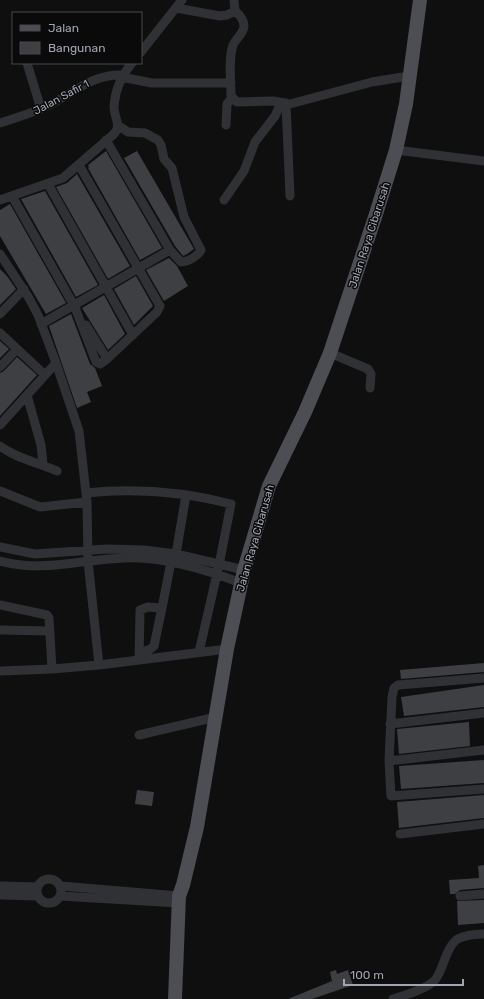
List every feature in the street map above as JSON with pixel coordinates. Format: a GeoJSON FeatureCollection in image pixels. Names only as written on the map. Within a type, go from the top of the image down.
{"type":"FeatureCollection","features":[{"type":"Feature","properties":{"kind":"main road","name":"Jalan Raya Cibarusah"},"geometry":{"type":"LineString","coordinates":[[175,999],[179,899],[197,827],[228,649],[243,577],[269,486],[305,412],[330,353],[396,150],[406,104],[420,0]]}},
{"type":"Feature","properties":{"kind":"street"},"geometry":{"type":"LineString","coordinates":[[226,125],[227,104],[232,98],[232,47],[244,28],[244,22],[240,15],[235,11],[234,0]]}},
{"type":"Feature","properties":{"kind":"street"},"geometry":{"type":"LineString","coordinates":[[142,51],[179,4],[220,16],[227,15],[235,11]]}},
{"type":"Feature","properties":{"kind":"street"},"geometry":{"type":"LineString","coordinates":[[27,64],[41,109]]}},
{"type":"Feature","properties":{"kind":"street"},"geometry":{"type":"LineString","coordinates":[[0,200],[63,178],[114,134],[118,126],[114,107],[121,76],[131,64]]}},
{"type":"Feature","properties":{"kind":"street","name":"Jalan Safir 1"},"geometry":{"type":"LineString","coordinates":[[0,123],[41,109],[91,80],[110,74],[152,83],[231,83]]}},
{"type":"Feature","properties":{"kind":"street"},"geometry":{"type":"LineString","coordinates":[[232,98],[241,102],[290,104],[372,82],[409,76]]}},
{"type":"Feature","properties":{"kind":"street"},"geometry":{"type":"LineString","coordinates":[[283,103],[290,196]]}},
{"type":"Feature","properties":{"kind":"street"},"geometry":{"type":"LineString","coordinates":[[224,200],[244,171],[255,142],[283,103]]}},
{"type":"Feature","properties":{"kind":"street"},"geometry":{"type":"LineString","coordinates":[[106,140],[170,250],[181,262],[184,262],[201,250],[184,217],[172,168],[164,159],[161,145],[153,136],[128,132],[118,126]]}},
{"type":"Feature","properties":{"kind":"street"},"geometry":{"type":"LineString","coordinates":[[396,150],[484,161]]}},
{"type":"Feature","properties":{"kind":"street"},"geometry":{"type":"LineString","coordinates":[[12,196],[74,305],[96,362],[102,363],[157,312],[160,306],[79,164]]}},
{"type":"Feature","properties":{"kind":"street"},"geometry":{"type":"LineString","coordinates":[[48,184],[133,335]]}},
{"type":"Feature","properties":{"kind":"street"},"geometry":{"type":"LineString","coordinates":[[41,324],[170,250]]}},
{"type":"Feature","properties":{"kind":"street"},"geometry":{"type":"LineString","coordinates":[[1,257],[24,289],[41,324],[79,431],[87,498],[88,561],[99,665]]}},
{"type":"Feature","properties":{"kind":"street"},"geometry":{"type":"LineString","coordinates":[[0,314],[24,289]]}},
{"type":"Feature","properties":{"kind":"street"},"geometry":{"type":"LineString","coordinates":[[0,333],[45,375]]}},
{"type":"Feature","properties":{"kind":"street"},"geometry":{"type":"LineString","coordinates":[[0,367],[17,348]]}},
{"type":"Feature","properties":{"kind":"street"},"geometry":{"type":"LineString","coordinates":[[330,353],[368,369],[371,374],[370,388]]}},
{"type":"Feature","properties":{"kind":"street"},"geometry":{"type":"LineString","coordinates":[[0,425],[56,363]]}},
{"type":"Feature","properties":{"kind":"street"},"geometry":{"type":"LineString","coordinates":[[27,395],[41,445],[43,464]]}},
{"type":"Feature","properties":{"kind":"street"},"geometry":{"type":"LineString","coordinates":[[0,446],[20,458],[43,464],[57,471]]}},
{"type":"Feature","properties":{"kind":"street"},"geometry":{"type":"LineString","coordinates":[[0,491],[40,507],[87,498],[113,491],[186,495],[231,504],[199,652]]}},
{"type":"Feature","properties":{"kind":"street"},"geometry":{"type":"LineString","coordinates":[[176,554],[186,495]]}},
{"type":"Feature","properties":{"kind":"street"},"geometry":{"type":"LineString","coordinates":[[0,547],[35,554],[125,550],[176,554],[243,577]]}},
{"type":"Feature","properties":{"kind":"street"},"geometry":{"type":"LineString","coordinates":[[0,561],[13,565],[49,567],[88,561],[126,558],[171,562],[218,569],[243,577]]}},
{"type":"Feature","properties":{"kind":"street"},"geometry":{"type":"LineString","coordinates":[[139,656],[154,646],[171,562]]}},
{"type":"Feature","properties":{"kind":"street"},"geometry":{"type":"LineString","coordinates":[[0,606],[47,615],[49,618],[52,669]]}},
{"type":"Feature","properties":{"kind":"street"},"geometry":{"type":"LineString","coordinates":[[139,656],[140,610],[148,607],[162,608]]}},
{"type":"Feature","properties":{"kind":"street"},"geometry":{"type":"LineString","coordinates":[[0,630],[50,631]]}},
{"type":"Feature","properties":{"kind":"street"},"geometry":{"type":"LineString","coordinates":[[0,671],[99,665],[139,656],[228,649]]}},
{"type":"Feature","properties":{"kind":"street"},"geometry":{"type":"LineString","coordinates":[[484,678],[398,685],[392,692],[389,761],[392,796],[484,789]]}},
{"type":"Feature","properties":{"kind":"street"},"geometry":{"type":"LineString","coordinates":[[390,724],[484,713]]}},
{"type":"Feature","properties":{"kind":"street"},"geometry":{"type":"LineString","coordinates":[[139,735],[216,717]]}},
{"type":"Feature","properties":{"kind":"street"},"geometry":{"type":"LineString","coordinates":[[389,761],[484,750]]}},
{"type":"Feature","properties":{"kind":"street"},"geometry":{"type":"LineString","coordinates":[[400,834],[484,824]]}},
{"type":"Feature","properties":{"kind":"street"},"geometry":{"type":"LineString","coordinates":[[38,891],[42,881],[49,879],[56,882],[60,886],[179,899]]}},
{"type":"Feature","properties":{"kind":"street"},"geometry":{"type":"LineString","coordinates":[[0,886],[38,891],[46,903],[57,901],[60,896],[60,886]]}},
{"type":"Feature","properties":{"kind":"street"},"geometry":{"type":"LineString","coordinates":[[0,895],[38,891]]}},
{"type":"Feature","properties":{"kind":"street"},"geometry":{"type":"LineString","coordinates":[[460,896],[484,894]]}},
{"type":"Feature","properties":{"kind":"street"},"geometry":{"type":"LineString","coordinates":[[60,896],[179,899]]}},
{"type":"Feature","properties":{"kind":"street"},"geometry":{"type":"LineString","coordinates":[[393,999],[416,991],[433,982],[438,975],[449,948],[456,940],[462,936],[484,934]]}},
{"type":"Feature","properties":{"kind":"building"},"geometry":{"type":"Polygon","coordinates":[[[106,151],[162,248],[140,260],[88,168],[88,165],[106,151]]]}},
{"type":"Feature","properties":{"kind":"building"},"geometry":{"type":"Polygon","coordinates":[[[137,151],[194,249],[183,256],[175,246],[124,158],[137,151]]]}},
{"type":"Feature","properties":{"kind":"building"},"geometry":{"type":"Polygon","coordinates":[[[77,174],[130,266],[108,279],[56,187],[67,183],[77,174]]]}},
{"type":"Feature","properties":{"kind":"building"},"geometry":{"type":"Polygon","coordinates":[[[45,191],[98,285],[76,297],[21,199],[45,191]]]}},
{"type":"Feature","properties":{"kind":"building"},"geometry":{"type":"Polygon","coordinates":[[[10,204],[66,303],[46,314],[0,236],[0,210],[10,204]]]}},
{"type":"Feature","properties":{"kind":"building"},"geometry":{"type":"Polygon","coordinates":[[[169,258],[177,266],[188,286],[164,301],[146,270],[169,258]]]}},
{"type":"Feature","properties":{"kind":"building"},"geometry":{"type":"Polygon","coordinates":[[[0,269],[16,289],[0,305],[0,269]]]}},
{"type":"Feature","properties":{"kind":"building"},"geometry":{"type":"Polygon","coordinates":[[[136,276],[153,306],[134,325],[114,289],[136,276]]]}},
{"type":"Feature","properties":{"kind":"building"},"geometry":{"type":"Polygon","coordinates":[[[104,295],[125,334],[108,350],[82,308],[104,295]]]}},
{"type":"Feature","properties":{"kind":"building"},"geometry":{"type":"Polygon","coordinates":[[[71,314],[90,364],[95,368],[102,386],[87,392],[91,402],[77,408],[49,326],[71,314]]]}},
{"type":"Feature","properties":{"kind":"building"},"geometry":{"type":"Polygon","coordinates":[[[0,341],[9,349],[0,358],[0,341]]]}},
{"type":"Feature","properties":{"kind":"building"},"geometry":{"type":"Polygon","coordinates":[[[17,357],[37,375],[0,416],[0,373],[4,371],[17,357]]]}},
{"type":"Feature","properties":{"kind":"building"},"geometry":{"type":"Polygon","coordinates":[[[484,663],[484,672],[401,679],[400,670],[484,663]]]}},
{"type":"Feature","properties":{"kind":"building"},"geometry":{"type":"Polygon","coordinates":[[[484,685],[484,707],[404,716],[401,697],[484,685]]]}},
{"type":"Feature","properties":{"kind":"building"},"geometry":{"type":"Polygon","coordinates":[[[469,722],[470,746],[399,754],[397,729],[469,722]]]}},
{"type":"Feature","properties":{"kind":"building"},"geometry":{"type":"Polygon","coordinates":[[[484,760],[484,783],[401,789],[399,766],[484,760]]]}},
{"type":"Feature","properties":{"kind":"building"},"geometry":{"type":"Polygon","coordinates":[[[137,790],[154,792],[152,806],[135,804],[137,790]]]}},
{"type":"Feature","properties":{"kind":"building"},"geometry":{"type":"Polygon","coordinates":[[[484,795],[484,818],[399,828],[397,802],[484,795]]]}},
{"type":"Feature","properties":{"kind":"building"},"geometry":{"type":"Polygon","coordinates":[[[484,865],[484,888],[460,890],[455,894],[450,894],[449,880],[479,878],[478,866],[484,865]]]}},
{"type":"Feature","properties":{"kind":"building"},"geometry":{"type":"Polygon","coordinates":[[[484,900],[484,923],[458,925],[457,901],[484,900]]]}},
{"type":"Feature","properties":{"kind":"building"},"geometry":{"type":"Polygon","coordinates":[[[336,970],[337,974],[348,970],[353,985],[312,999],[288,999],[332,981],[330,972],[336,970]]]}}]}
